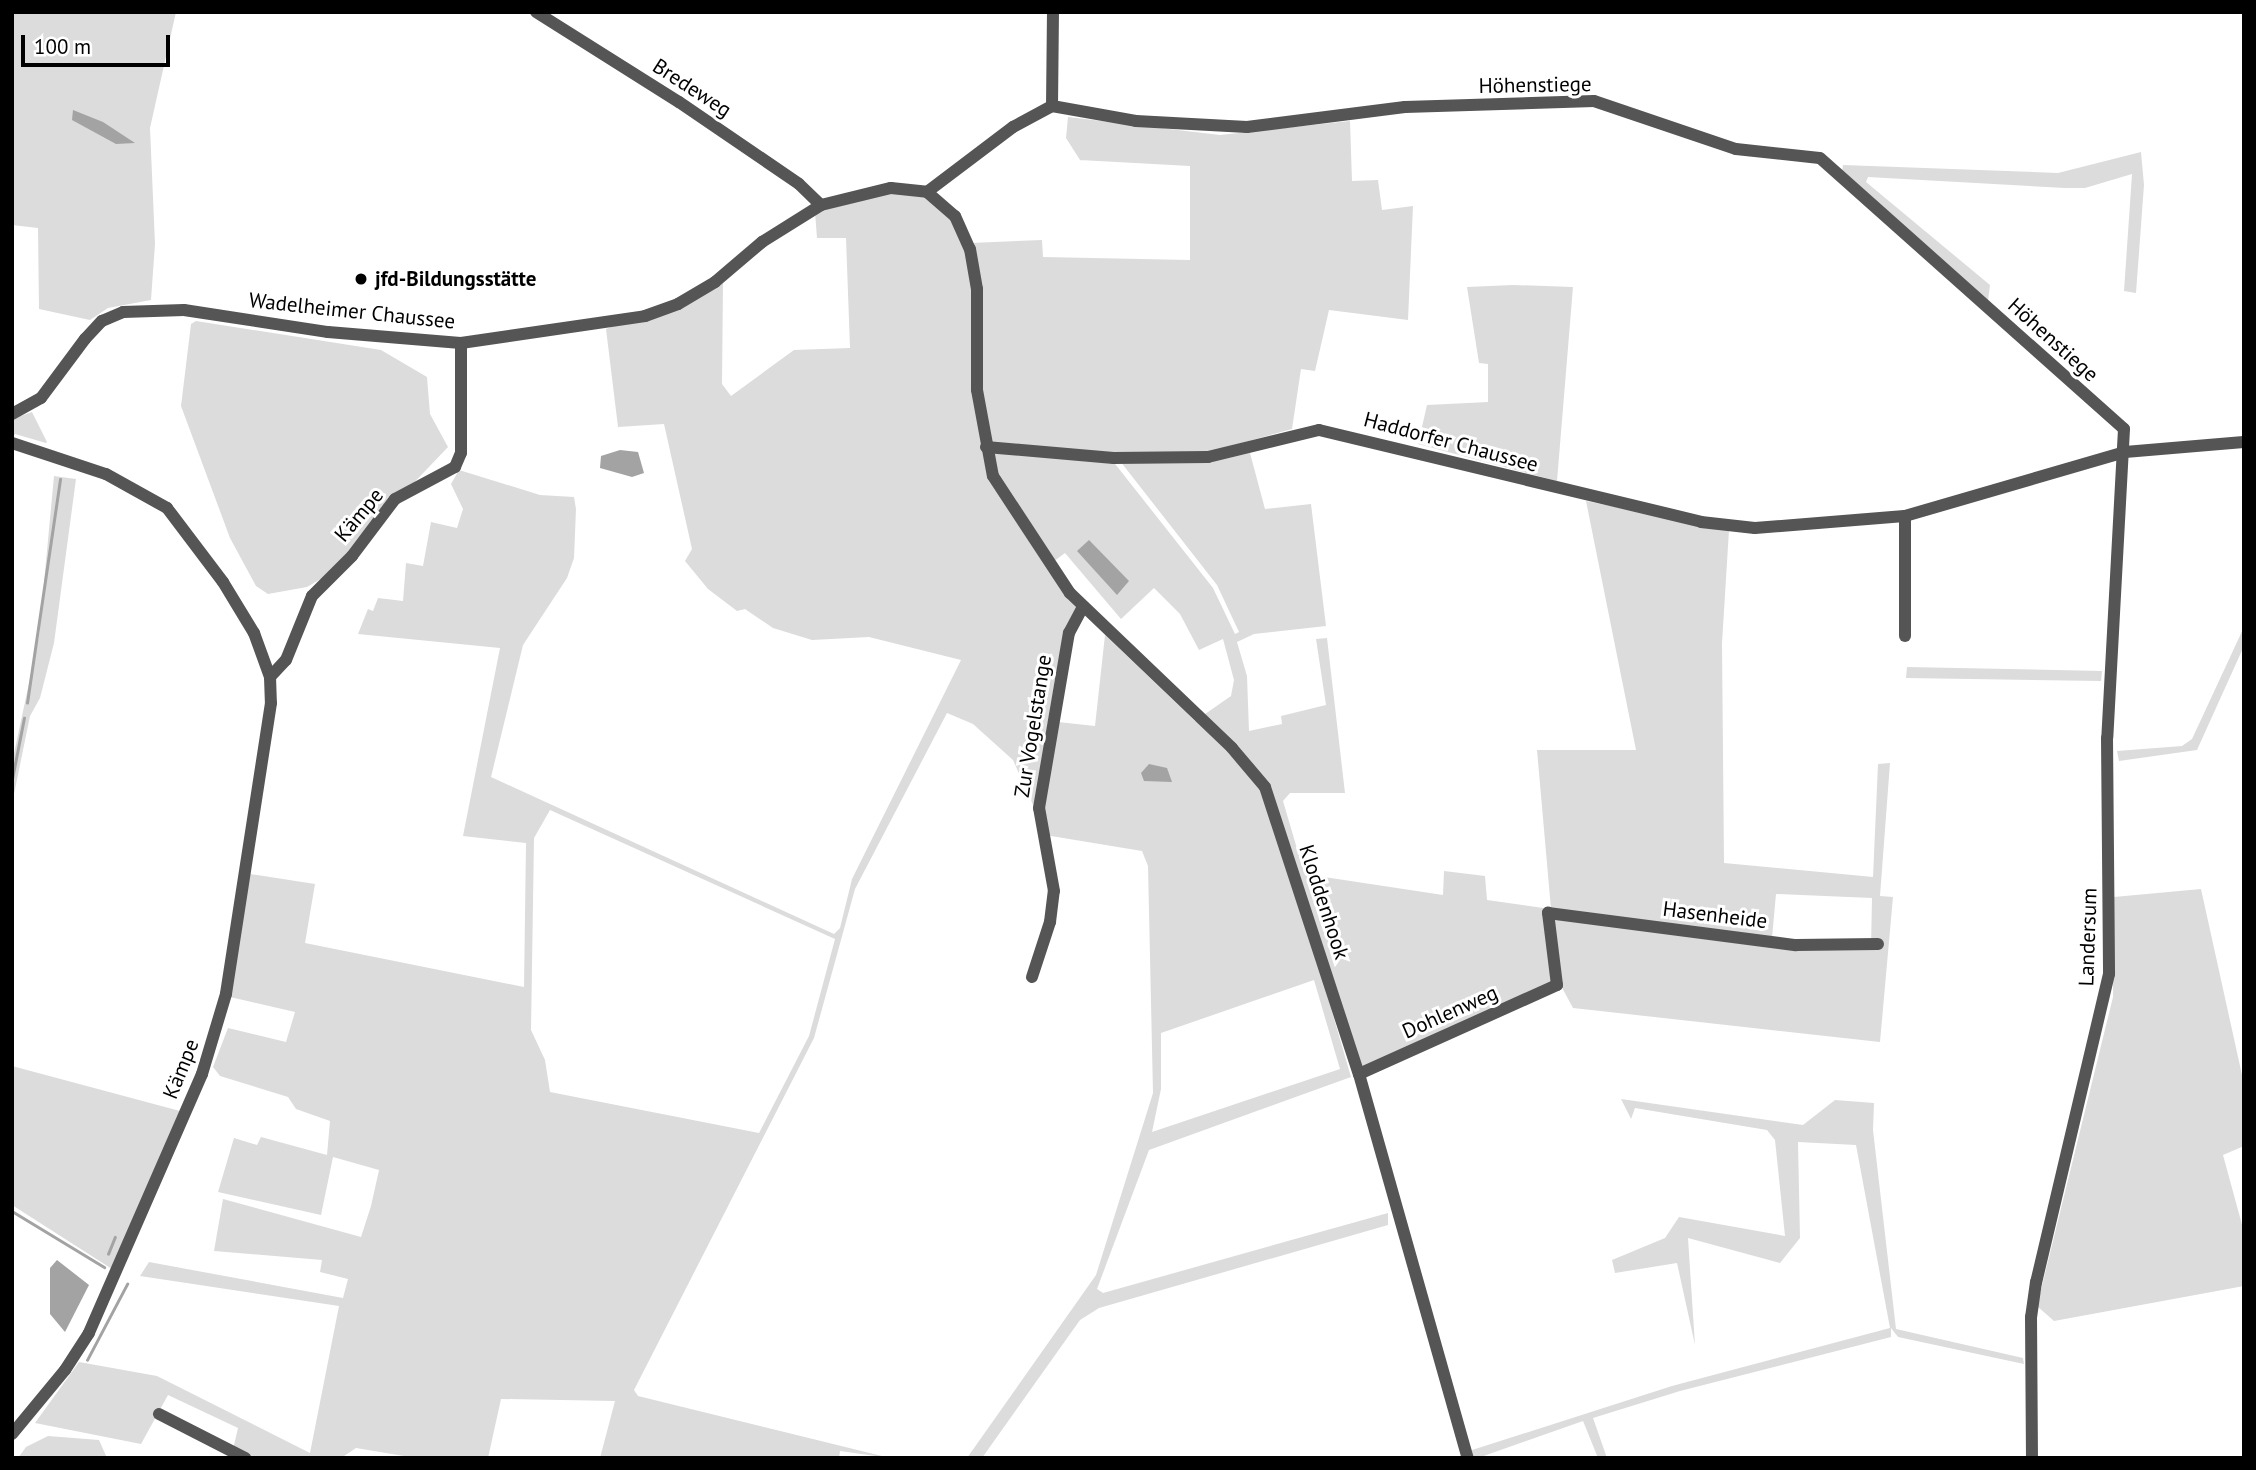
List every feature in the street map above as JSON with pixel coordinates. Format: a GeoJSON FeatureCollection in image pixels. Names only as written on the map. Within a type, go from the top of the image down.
{"type":"FeatureCollection","features":[{"type":"Feature","properties":{"kind":"street","name":"Bredeweg"},"geometry":{"type":"LineString","coordinates":[[536,12],[679,102],[799,184],[821,205]]}},
{"type":"Feature","properties":{"kind":"street"},"geometry":{"type":"LineString","coordinates":[[986,447],[976,390],[977,289],[970,249],[955,216],[927,192],[1013,127],[1052,106],[1053,12]]}},
{"type":"Feature","properties":{"kind":"street","name":"Höhenstiege"},"geometry":{"type":"LineString","coordinates":[[1052,106],[1136,121],[1236,127],[1405,107],[1594,101],[1736,149],[1820,158],[2123,429],[2125,452]]}},
{"type":"Feature","properties":{"kind":"street","name":"Wadelheimer Chaussee"},"geometry":{"type":"LineString","coordinates":[[12,414],[52,387],[102,321],[140,309],[461,344],[645,316],[678,304],[821,205],[891,188],[927,192]]}},
{"type":"Feature","properties":{"kind":"street","name":"Kämpe"},"geometry":{"type":"LineString","coordinates":[[270,677],[286,660],[312,596],[352,556],[395,499],[455,467],[461,453],[461,344]]}},
{"type":"Feature","properties":{"kind":"street","name":"Haddorfer Chaussee"},"geometry":{"type":"LineString","coordinates":[[986,447],[1114,458],[1208,457],[1319,430],[1701,522],[1755,528],[1905,516]]}},
{"type":"Feature","properties":{"kind":"street"},"geometry":{"type":"LineString","coordinates":[[1905,636],[1905,516],[2125,452],[2244,442]]}},
{"type":"Feature","properties":{"kind":"street","name":"Kämpe"},"geometry":{"type":"LineString","coordinates":[[12,443],[106,474],[167,508],[223,582],[254,633],[270,677],[266,746],[219,1024],[89,1333],[65,1370],[13,1430]]}},
{"type":"Feature","properties":{"kind":"street","name":"Kloddenhook"},"geometry":{"type":"LineString","coordinates":[[986,447],[993,476],[1021,524],[1083,607],[1232,748],[1265,786],[1359,1074],[1468,1458]]}},
{"type":"Feature","properties":{"kind":"street","name":"Landersum"},"geometry":{"type":"LineString","coordinates":[[2032,1458],[2031,1317],[2036,1282],[2109,974],[2107,738],[2125,452]]}},
{"type":"Feature","properties":{"kind":"street","name":"Zur Vogelstange"},"geometry":{"type":"LineString","coordinates":[[1032,977],[1050,922],[1054,891],[1039,808],[1063,660],[1069,633],[1083,607]]}},
{"type":"Feature","properties":{"kind":"street","name":"Hasenheide"},"geometry":{"type":"LineString","coordinates":[[1557,985],[1548,913],[1796,945],[1878,944]]}},
{"type":"Feature","properties":{"kind":"street","name":"Dohlenweg"},"geometry":{"type":"LineString","coordinates":[[1359,1074],[1557,985]]}},
{"type":"Feature","properties":{"kind":"street"},"geometry":{"type":"LineString","coordinates":[[159,1414],[245,1458]]}},
{"type":"Feature","properties":{"kind":"shaded area"},"geometry":{"type":"Polygon","coordinates":[[[12,12],[176,12],[150,128],[155,244],[151,300],[108,308],[90,320],[39,309],[38,228],[12,225],[12,12]]]}},
{"type":"Feature","properties":{"kind":"shaded area"},"geometry":{"type":"Polygon","coordinates":[[[73,110],[103,122],[135,143],[116,144],[72,120],[73,110]]]}},
{"type":"Feature","properties":{"kind":"shaded area"},"geometry":{"type":"Polygon","coordinates":[[[1068,117],[1220,135],[1350,121],[1352,181],[1378,180],[1382,210],[1413,206],[1408,320],[1329,310],[1315,371],[1301,369],[1292,429],[1209,452],[1112,460],[1213,588],[1235,634],[1239,632],[1217,585],[1120,461],[1250,453],[1265,509],[1311,504],[1326,626],[1254,634],[1237,642],[1247,676],[1249,731],[1282,724],[1281,716],[1326,705],[1316,639],[1327,638],[1345,793],[1290,793],[1283,801],[1303,869],[1311,875],[1443,895],[1444,871],[1485,876],[1487,900],[1543,908],[1552,984],[1361,1070],[1296,888],[1351,1077],[1149,1150],[1097,1289],[1103,1293],[1388,1213],[1388,1225],[1099,1308],[1080,1320],[982,1458],[967,1458],[1096,1275],[1153,1093],[1148,866],[1142,851],[1045,835],[1043,808],[1058,722],[1095,726],[1105,635],[1195,721],[1231,696],[1234,680],[1223,639],[1199,650],[1180,614],[1154,588],[1121,619],[1065,553],[1053,562],[996,475],[979,388],[971,243],[1042,240],[1043,257],[1190,260],[1190,166],[1080,160],[1066,138],[1068,117]],[[1314,980],[1161,1033],[1161,1089],[1152,1132],[1340,1069],[1314,980]]]}},
{"type":"Feature","properties":{"kind":"shaded area"},"geometry":{"type":"Polygon","coordinates":[[[2141,152],[2144,185],[2136,293],[2124,291],[2132,174],[2085,188],[1868,177],[1866,182],[1990,285],[1988,301],[1842,172],[1843,165],[2058,173],[2141,152]]]}},
{"type":"Feature","properties":{"kind":"shaded area"},"geometry":{"type":"Polygon","coordinates":[[[888,193],[926,196],[952,218],[967,252],[973,288],[983,448],[1078,608],[1065,629],[1034,807],[1013,760],[973,724],[947,713],[855,889],[814,1038],[634,1390],[638,1396],[890,1458],[840,1451],[839,1458],[600,1458],[615,1401],[501,1399],[488,1458],[416,1458],[356,1448],[341,1458],[231,1458],[238,1428],[168,1395],[141,1444],[35,1423],[79,1362],[157,1376],[310,1453],[339,1306],[140,1276],[149,1262],[343,1298],[348,1279],[320,1272],[322,1260],[214,1251],[223,1199],[361,1237],[371,1206],[379,1170],[333,1157],[321,1215],[218,1192],[234,1138],[257,1145],[261,1137],[327,1155],[330,1121],[296,1109],[288,1097],[220,1076],[213,1067],[228,1028],[286,1042],[295,1012],[230,997],[250,874],[315,884],[305,943],[524,987],[526,843],[463,836],[500,648],[358,634],[368,609],[373,611],[378,598],[403,601],[406,563],[423,566],[431,522],[457,528],[463,509],[451,484],[459,470],[540,495],[574,497],[576,509],[574,558],[567,578],[523,645],[491,777],[834,934],[840,928],[852,879],[961,660],[869,637],[812,640],[773,628],[745,609],[737,611],[708,589],[685,561],[692,549],[664,424],[618,427],[606,329],[723,281],[722,384],[731,396],[794,350],[850,348],[846,238],[817,238],[815,212],[888,193]],[[550,810],[534,838],[531,1030],[545,1060],[550,1092],[759,1133],[809,1036],[835,939],[550,810]]]}},
{"type":"Feature","properties":{"kind":"shaded area"},"geometry":{"type":"Polygon","coordinates":[[[1467,287],[1573,287],[1557,481],[1418,444],[1427,405],[1488,402],[1488,364],[1479,363],[1467,287]]]}},
{"type":"Feature","properties":{"kind":"shaded area"},"geometry":{"type":"Polygon","coordinates":[[[196,321],[381,350],[427,377],[430,414],[448,447],[324,577],[307,587],[268,594],[256,586],[230,538],[181,406],[191,324],[196,321]]]}},
{"type":"Feature","properties":{"kind":"shaded area"},"geometry":{"type":"Polygon","coordinates":[[[32,412],[46,443],[15,434],[12,439],[12,419],[32,412]]]}},
{"type":"Feature","properties":{"kind":"shaded area"},"geometry":{"type":"Polygon","coordinates":[[[620,450],[638,452],[644,473],[632,477],[600,468],[601,456],[620,450]]]}},
{"type":"Feature","properties":{"kind":"shaded area"},"geometry":{"type":"Polygon","coordinates":[[[54,476],[76,479],[54,643],[40,698],[30,716],[12,804],[12,763],[39,636],[54,476]]]}},
{"type":"Feature","properties":{"kind":"shaded area"},"geometry":{"type":"Polygon","coordinates":[[[1586,501],[1729,530],[1722,643],[1724,863],[1873,877],[1878,764],[1890,763],[1880,896],[1893,897],[1880,1042],[1573,1008],[1560,984],[1552,917],[1871,948],[1872,898],[1776,894],[1772,938],[1551,909],[1537,750],[1636,750],[1586,501]]]}},
{"type":"Feature","properties":{"kind":"shaded area"},"geometry":{"type":"Polygon","coordinates":[[[1089,540],[1129,581],[1117,595],[1077,551],[1089,540]]]}},
{"type":"Feature","properties":{"kind":"shaded area"},"geometry":{"type":"Polygon","coordinates":[[[2244,627],[2244,646],[2197,750],[2119,761],[2117,751],[2182,746],[2192,739],[2244,627]]]}},
{"type":"Feature","properties":{"kind":"shaded area"},"geometry":{"type":"Polygon","coordinates":[[[1907,667],[2102,671],[2101,681],[1906,678],[1907,667]]]}},
{"type":"Feature","properties":{"kind":"shaded area"},"geometry":{"type":"Polygon","coordinates":[[[1149,764],[1167,768],[1172,782],[1144,781],[1141,773],[1149,764]]]}},
{"type":"Feature","properties":{"kind":"shaded area"},"geometry":{"type":"Polygon","coordinates":[[[2201,889],[2244,1084],[2244,1146],[2223,1155],[2244,1232],[2244,1286],[2054,1321],[2037,1306],[2113,997],[2114,897],[2201,889]]]}},
{"type":"Feature","properties":{"kind":"shaded area"},"geometry":{"type":"Polygon","coordinates":[[[12,1066],[180,1111],[112,1269],[12,1205],[12,1066]]]}},
{"type":"Feature","properties":{"kind":"shaded area"},"geometry":{"type":"Polygon","coordinates":[[[1621,1099],[1803,1125],[1835,1100],[1874,1103],[1873,1130],[1896,1329],[2023,1358],[2024,1364],[1898,1337],[1891,1328],[1891,1337],[1680,1391],[1593,1418],[1607,1458],[1598,1458],[1583,1421],[1478,1458],[1450,1458],[1469,1455],[1469,1451],[1672,1386],[1890,1328],[1856,1145],[1798,1142],[1800,1238],[1780,1263],[1688,1238],[1695,1345],[1677,1263],[1615,1273],[1612,1260],[1665,1238],[1679,1217],[1785,1236],[1775,1140],[1767,1130],[1635,1108],[1631,1119],[1621,1099]]]}},
{"type":"Feature","properties":{"kind":"shaded area"},"geometry":{"type":"Polygon","coordinates":[[[57,1260],[89,1285],[65,1332],[50,1314],[50,1268],[57,1260]]]}},
{"type":"Feature","properties":{"kind":"shaded area"},"geometry":{"type":"Polygon","coordinates":[[[48,1436],[99,1440],[107,1458],[18,1458],[26,1447],[48,1436]]]}},
{"type":"Feature","properties":{"kind":"waterway"},"geometry":{"type":"LineString","coordinates":[[27,703],[60,479]]}},
{"type":"Feature","properties":{"kind":"waterway"},"geometry":{"type":"LineString","coordinates":[[12,779],[24,718]]}},
{"type":"Feature","properties":{"kind":"waterway"},"geometry":{"type":"LineString","coordinates":[[12,1211],[104,1267]]}},
{"type":"Feature","properties":{"kind":"waterway"},"geometry":{"type":"LineString","coordinates":[[108,1254],[115,1237]]}},
{"type":"Feature","properties":{"kind":"waterway"},"geometry":{"type":"LineString","coordinates":[[87,1360],[127,1284]]}},
{"type":"Feature","properties":{"kind":"place","name":"jfd-Bildungsstätte"},"geometry":{"type":"Point","coordinates":[361,279]}}]}
